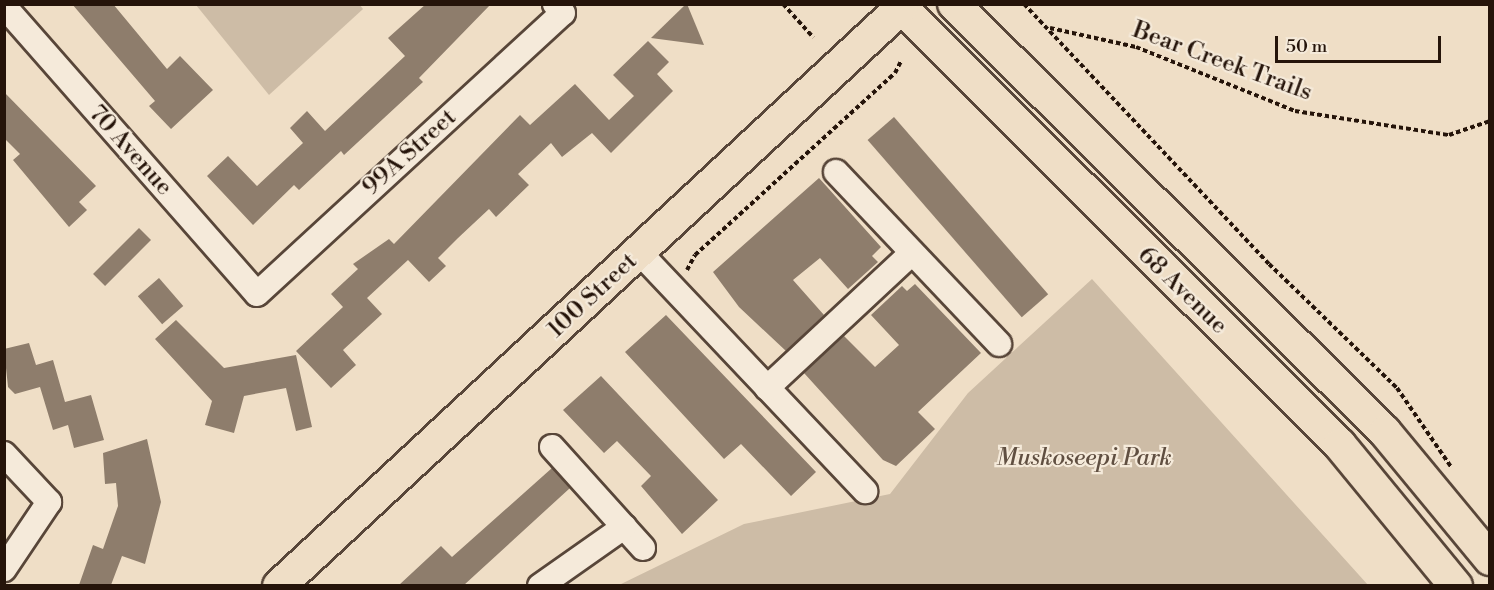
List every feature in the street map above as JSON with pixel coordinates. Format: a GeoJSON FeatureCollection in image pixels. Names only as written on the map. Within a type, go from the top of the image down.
{"type":"FeatureCollection","features":[{"type":"Feature","properties":{"kind":"main road","name":"68 Avenue"},"geometry":{"type":"LineString","coordinates":[[954,4],[1385,432],[1490,559]]}},
{"type":"Feature","properties":{"kind":"main road","name":"68 Avenue"},"geometry":{"type":"LineString","coordinates":[[902,6],[1340,445],[1456,585]]}},
{"type":"Feature","properties":{"kind":"main road","name":"100 Street"},"geometry":{"type":"LineString","coordinates":[[279,585],[640,253],[902,6]]}},
{"type":"Feature","properties":{"kind":"street","name":"70 Avenue"},"geometry":{"type":"LineString","coordinates":[[4,6],[256,294]]}},
{"type":"Feature","properties":{"kind":"street","name":"99A Street"},"geometry":{"type":"LineString","coordinates":[[256,294],[559,9]]}},
{"type":"Feature","properties":{"kind":"street"},"geometry":{"type":"LineString","coordinates":[[836,172],[999,344]]}},
{"type":"Feature","properties":{"kind":"street"},"geometry":{"type":"LineString","coordinates":[[640,253],[865,491]]}},
{"type":"Feature","properties":{"kind":"street"},"geometry":{"type":"LineString","coordinates":[[767,388],[912,253]]}},
{"type":"Feature","properties":{"kind":"street"},"geometry":{"type":"LineString","coordinates":[[552,447],[643,548]]}},
{"type":"Feature","properties":{"kind":"street"},"geometry":{"type":"LineString","coordinates":[[4,454],[49,502],[4,569]]}},
{"type":"Feature","properties":{"kind":"street"},"geometry":{"type":"LineString","coordinates":[[540,585],[624,527]]}},
{"type":"Feature","properties":{"kind":"path"},"geometry":{"type":"LineString","coordinates":[[783,4],[813,37]]}},
{"type":"Feature","properties":{"kind":"path"},"geometry":{"type":"LineString","coordinates":[[1024,4],[1269,264],[1397,388],[1453,470]]}},
{"type":"Feature","properties":{"kind":"path","name":"Bear Creek Trails"},"geometry":{"type":"LineString","coordinates":[[1048,28],[1136,47],[1295,111],[1449,135],[1490,121]]}},
{"type":"Feature","properties":{"kind":"path"},"geometry":{"type":"LineString","coordinates":[[685,300],[686,272],[695,255],[895,73],[901,61]]}},
{"type":"Feature","properties":{"kind":"green space"},"geometry":{"type":"Polygon","coordinates":[[[359,4],[363,9],[269,95],[196,5],[359,4]]]}},
{"type":"Feature","properties":{"kind":"green space","name":"Muskoseepi Park"},"geometry":{"type":"Polygon","coordinates":[[[1092,279],[1368,585],[617,586],[744,524],[890,494],[968,393],[1092,279]]]}},
{"type":"Feature","properties":{"kind":"building"},"geometry":{"type":"Polygon","coordinates":[[[72,4],[113,4],[167,69],[180,56],[213,90],[171,129],[149,106],[155,101],[72,4]]]}},
{"type":"Feature","properties":{"kind":"building"},"geometry":{"type":"Polygon","coordinates":[[[426,4],[491,4],[419,78],[423,82],[344,155],[341,151],[299,190],[294,185],[253,225],[207,176],[228,156],[257,186],[303,143],[290,128],[307,111],[325,131],[405,56],[388,38],[426,4]]]}},
{"type":"Feature","properties":{"kind":"building"},"geometry":{"type":"Polygon","coordinates":[[[686,4],[704,45],[651,38],[686,4]]]}},
{"type":"Feature","properties":{"kind":"building"},"geometry":{"type":"Polygon","coordinates":[[[648,41],[669,62],[657,74],[673,91],[611,153],[592,133],[562,157],[551,143],[518,174],[529,185],[496,217],[489,209],[458,238],[438,258],[446,266],[429,282],[408,260],[367,298],[382,314],[343,350],[356,365],[331,388],[296,351],[343,307],[331,294],[358,269],[353,264],[389,239],[394,244],[520,115],[530,125],[575,84],[609,120],[634,96],[613,75],[648,41]]]}},
{"type":"Feature","properties":{"kind":"building"},"geometry":{"type":"Polygon","coordinates":[[[4,92],[96,186],[79,202],[87,210],[69,227],[13,160],[20,154],[4,138],[4,92]]]}},
{"type":"Feature","properties":{"kind":"building"},"geometry":{"type":"Polygon","coordinates":[[[894,117],[1048,294],[1022,317],[868,140],[894,117]]]}},
{"type":"Feature","properties":{"kind":"building"},"geometry":{"type":"Polygon","coordinates":[[[819,178],[881,247],[872,256],[878,262],[848,289],[820,258],[793,280],[824,315],[786,351],[739,307],[713,272],[819,178]]]}},
{"type":"Feature","properties":{"kind":"building"},"geometry":{"type":"Polygon","coordinates":[[[139,228],[151,240],[105,286],[93,274],[139,228]]]}},
{"type":"Feature","properties":{"kind":"building"},"geometry":{"type":"Polygon","coordinates":[[[159,278],[183,306],[162,324],[138,296],[159,278]]]}},
{"type":"Feature","properties":{"kind":"building"},"geometry":{"type":"Polygon","coordinates":[[[915,284],[981,353],[918,412],[935,429],[896,466],[883,460],[804,373],[844,336],[875,367],[899,345],[871,315],[902,286],[907,291],[915,284]]]}},
{"type":"Feature","properties":{"kind":"building"},"geometry":{"type":"Polygon","coordinates":[[[666,315],[816,472],[791,496],[741,444],[724,459],[625,352],[666,315]]]}},
{"type":"Feature","properties":{"kind":"building"},"geometry":{"type":"Polygon","coordinates":[[[176,320],[224,368],[296,355],[312,427],[296,431],[286,388],[244,396],[234,433],[205,425],[212,401],[155,339],[176,320]]]}},
{"type":"Feature","properties":{"kind":"building"},"geometry":{"type":"Polygon","coordinates":[[[29,343],[36,365],[53,360],[65,402],[91,395],[104,440],[74,448],[68,425],[53,430],[40,387],[15,394],[8,387],[4,349],[29,343]]]}},
{"type":"Feature","properties":{"kind":"building"},"geometry":{"type":"Polygon","coordinates":[[[601,376],[718,500],[682,534],[641,486],[651,476],[617,441],[604,453],[563,410],[601,376]]]}},
{"type":"Feature","properties":{"kind":"building"},"geometry":{"type":"Polygon","coordinates":[[[147,439],[161,502],[145,564],[122,556],[111,585],[79,585],[93,545],[103,549],[118,506],[116,483],[105,484],[103,453],[147,439]]]}},
{"type":"Feature","properties":{"kind":"building"},"geometry":{"type":"Polygon","coordinates":[[[552,468],[570,488],[464,585],[399,585],[441,546],[452,557],[552,468]]]}}]}
